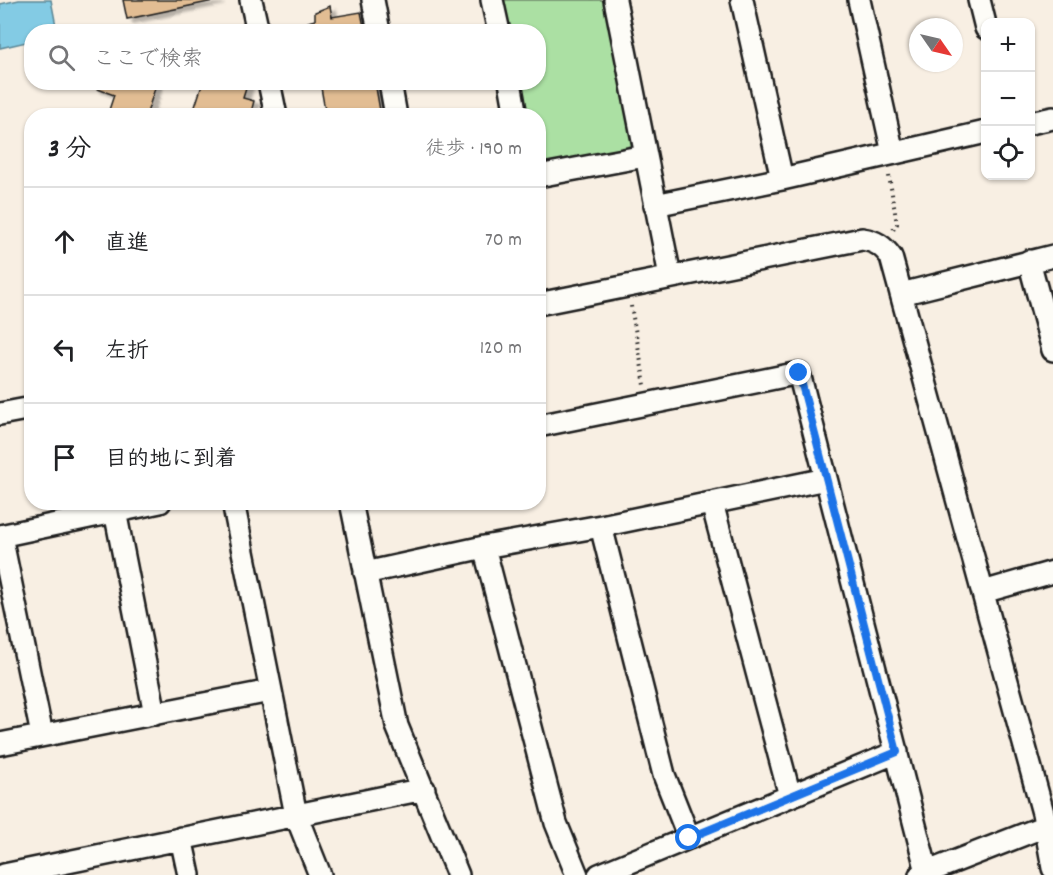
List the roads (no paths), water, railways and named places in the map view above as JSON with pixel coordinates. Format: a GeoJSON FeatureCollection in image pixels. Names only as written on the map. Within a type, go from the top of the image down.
{"type":"FeatureCollection","features":[{"type":"Feature","properties":{"kind":"street"},"geometry":{"type":"LineString","coordinates":[[252,0],[256,24]]}},
{"type":"Feature","properties":{"kind":"street"},"geometry":{"type":"LineString","coordinates":[[373,0],[378,24]]}},
{"type":"Feature","properties":{"kind":"street"},"geometry":{"type":"LineString","coordinates":[[492,0],[497,24]]}},
{"type":"Feature","properties":{"kind":"street"},"geometry":{"type":"LineString","coordinates":[[615,0],[670,276]]}},
{"type":"Feature","properties":{"kind":"street"},"geometry":{"type":"LineString","coordinates":[[742,0],[782,179]]}},
{"type":"Feature","properties":{"kind":"street"},"geometry":{"type":"LineString","coordinates":[[859,0],[889,154]]}},
{"type":"Feature","properties":{"kind":"street"},"geometry":{"type":"LineString","coordinates":[[979,0],[984,18]]}},
{"type":"Feature","properties":{"kind":"street"},"geometry":{"type":"LineString","coordinates":[[271,90],[274,108]]}},
{"type":"Feature","properties":{"kind":"street"},"geometry":{"type":"LineString","coordinates":[[391,90],[395,108]]}},
{"type":"Feature","properties":{"kind":"street"},"geometry":{"type":"LineString","coordinates":[[511,90],[515,108]]}},
{"type":"Feature","properties":{"kind":"street"},"geometry":{"type":"LineString","coordinates":[[1035,122],[1053,118]]}},
{"type":"Feature","properties":{"kind":"street"},"geometry":{"type":"LineString","coordinates":[[655,205],[782,179],[981,133]]}},
{"type":"Feature","properties":{"kind":"street"},"geometry":{"type":"LineString","coordinates":[[546,175],[645,156]]}},
{"type":"Feature","properties":{"kind":"street"},"geometry":{"type":"LineString","coordinates":[[546,302],[862,238],[872,240],[883,247],[891,257],[1048,825],[1052,854]]}},
{"type":"Feature","properties":{"kind":"street"},"geometry":{"type":"LineString","coordinates":[[901,294],[1053,256]]}},
{"type":"Feature","properties":{"kind":"street"},"geometry":{"type":"LineString","coordinates":[[1029,261],[1053,350]]}},
{"type":"Feature","properties":{"kind":"street"},"geometry":{"type":"LineString","coordinates":[[546,424],[799,373],[897,752],[924,873],[1048,825]]}},
{"type":"Feature","properties":{"kind":"street"},"geometry":{"type":"LineString","coordinates":[[0,414],[24,410]]}},
{"type":"Feature","properties":{"kind":"street"},"geometry":{"type":"LineString","coordinates":[[365,573],[826,479]]}},
{"type":"Feature","properties":{"kind":"street"},"geometry":{"type":"LineString","coordinates":[[712,503],[790,796]]}},
{"type":"Feature","properties":{"kind":"street"},"geometry":{"type":"LineString","coordinates":[[42,735],[1,536],[75,511],[120,510]]}},
{"type":"Feature","properties":{"kind":"street"},"geometry":{"type":"LineString","coordinates":[[235,510],[296,815],[320,875]]}},
{"type":"Feature","properties":{"kind":"street"},"geometry":{"type":"LineString","coordinates":[[353,510],[397,726],[458,875]]}},
{"type":"Feature","properties":{"kind":"street"},"geometry":{"type":"LineString","coordinates":[[115,511],[155,714]]}},
{"type":"Feature","properties":{"kind":"street"},"geometry":{"type":"LineString","coordinates":[[601,526],[664,774],[689,838]]}},
{"type":"Feature","properties":{"kind":"street"},"geometry":{"type":"LineString","coordinates":[[484,547],[556,823],[577,875]]}},
{"type":"Feature","properties":{"kind":"street"},"geometry":{"type":"LineString","coordinates":[[983,592],[1053,572]]}},
{"type":"Feature","properties":{"kind":"street"},"geometry":{"type":"LineString","coordinates":[[0,744],[270,691]]}},
{"type":"Feature","properties":{"kind":"street"},"geometry":{"type":"LineString","coordinates":[[599,875],[897,752]]}},
{"type":"Feature","properties":{"kind":"street"},"geometry":{"type":"LineString","coordinates":[[4,875],[68,869],[181,838],[424,789]]}},
{"type":"Feature","properties":{"kind":"street"},"geometry":{"type":"LineString","coordinates":[[181,838],[189,875]]}},
{"type":"Feature","properties":{"kind":"water"},"geometry":{"type":"Polygon","coordinates":[[[19,0],[51,0],[56,24],[24,24],[24,43],[0,48],[0,4],[19,0]]]}}]}
